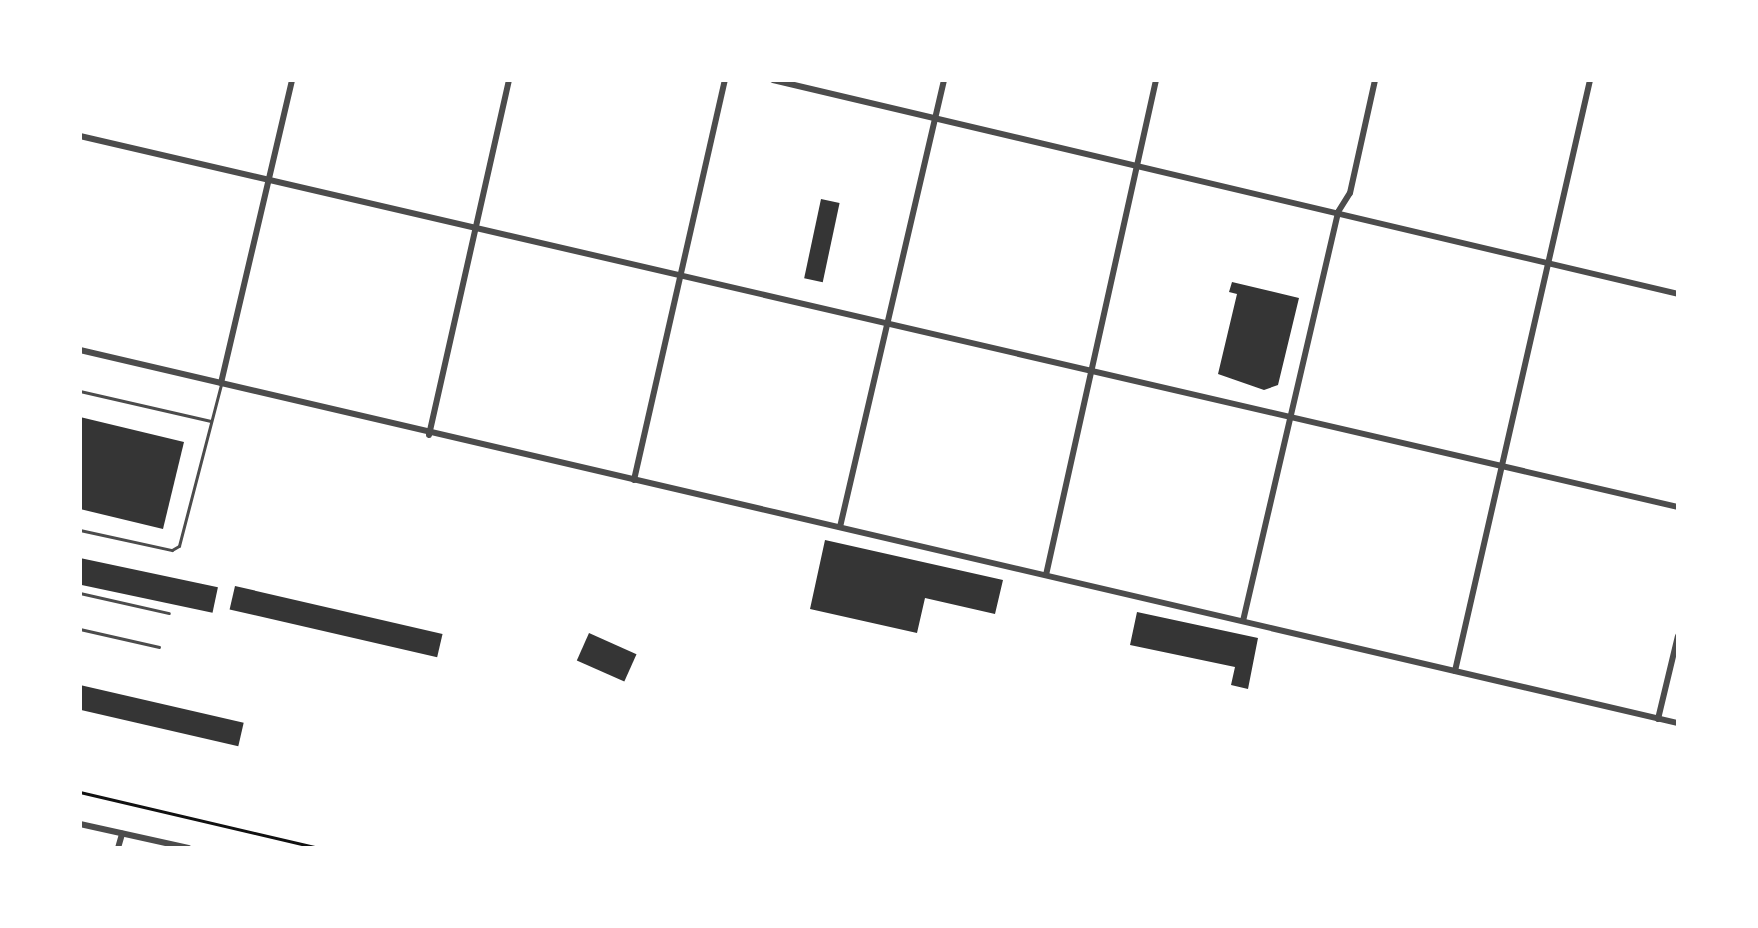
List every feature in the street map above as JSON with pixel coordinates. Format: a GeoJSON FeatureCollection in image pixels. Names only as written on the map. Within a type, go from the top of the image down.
{"type":"FeatureCollection","features":[{"type":"Feature","properties":{"kind":"street"},"geometry":{"type":"LineString","coordinates":[[221,383],[292,80]]}},
{"type":"Feature","properties":{"kind":"street"},"geometry":{"type":"LineString","coordinates":[[430,434],[509,80]]}},
{"type":"Feature","properties":{"kind":"street"},"geometry":{"type":"LineString","coordinates":[[634,480],[725,80]]}},
{"type":"Feature","properties":{"kind":"street"},"geometry":{"type":"LineString","coordinates":[[773,80],[1678,294]]}},
{"type":"Feature","properties":{"kind":"street"},"geometry":{"type":"LineString","coordinates":[[840,527],[944,80]]}},
{"type":"Feature","properties":{"kind":"street"},"geometry":{"type":"LineString","coordinates":[[1046,575],[1156,80]]}},
{"type":"Feature","properties":{"kind":"street"},"geometry":{"type":"LineString","coordinates":[[1243,621],[1338,212],[1350,193],[1375,80]]}},
{"type":"Feature","properties":{"kind":"street"},"geometry":{"type":"LineString","coordinates":[[1455,671],[1590,80]]}},
{"type":"Feature","properties":{"kind":"street"},"geometry":{"type":"LineString","coordinates":[[80,136],[1678,507]]}},
{"type":"Feature","properties":{"kind":"street"},"geometry":{"type":"LineString","coordinates":[[80,350],[1678,723]]}},
{"type":"Feature","properties":{"kind":"street"},"geometry":{"type":"LineString","coordinates":[[1658,718],[1678,636]]}},
{"type":"Feature","properties":{"kind":"street"},"geometry":{"type":"LineString","coordinates":[[80,824],[188,848]]}},
{"type":"Feature","properties":{"kind":"street"},"geometry":{"type":"LineString","coordinates":[[118,848],[122,834]]}},
{"type":"Feature","properties":{"kind":"lane"},"geometry":{"type":"LineString","coordinates":[[80,530],[172,550],[178,546],[221,383]]}},
{"type":"Feature","properties":{"kind":"lane"},"geometry":{"type":"LineString","coordinates":[[80,391],[212,421]]}},
{"type":"Feature","properties":{"kind":"lane"},"geometry":{"type":"LineString","coordinates":[[80,593],[169,613]]}},
{"type":"Feature","properties":{"kind":"lane"},"geometry":{"type":"LineString","coordinates":[[80,629],[160,647]]}},
{"type":"Feature","properties":{"kind":"path"},"geometry":{"type":"LineString","coordinates":[[80,792],[319,848]]}},
{"type":"Feature","properties":{"kind":"building"},"geometry":{"type":"Polygon","coordinates":[[[821,199],[840,203],[823,282],[804,278],[821,199]]]}},
{"type":"Feature","properties":{"kind":"building"},"geometry":{"type":"Polygon","coordinates":[[[1232,282],[1299,298],[1278,385],[1264,390],[1218,374],[1237,294],[1229,292],[1232,282]]]}},
{"type":"Feature","properties":{"kind":"building"},"geometry":{"type":"Polygon","coordinates":[[[80,417],[184,442],[163,529],[80,509],[80,417]]]}},
{"type":"Feature","properties":{"kind":"building"},"geometry":{"type":"Polygon","coordinates":[[[825,540],[1003,580],[995,614],[925,598],[917,633],[810,609],[825,540]]]}},
{"type":"Feature","properties":{"kind":"building"},"geometry":{"type":"Polygon","coordinates":[[[80,558],[218,587],[213,613],[80,585],[80,558]]]}},
{"type":"Feature","properties":{"kind":"building"},"geometry":{"type":"Polygon","coordinates":[[[235,586],[443,634],[437,657],[230,609],[235,586]]]}},
{"type":"Feature","properties":{"kind":"building"},"geometry":{"type":"Polygon","coordinates":[[[1137,612],[1258,638],[1248,689],[1231,685],[1235,667],[1130,645],[1137,612]]]}},
{"type":"Feature","properties":{"kind":"building"},"geometry":{"type":"Polygon","coordinates":[[[589,633],[637,654],[624,682],[577,660],[589,633]]]}},
{"type":"Feature","properties":{"kind":"building"},"geometry":{"type":"Polygon","coordinates":[[[80,685],[244,723],[238,746],[80,710],[80,685]]]}}]}
